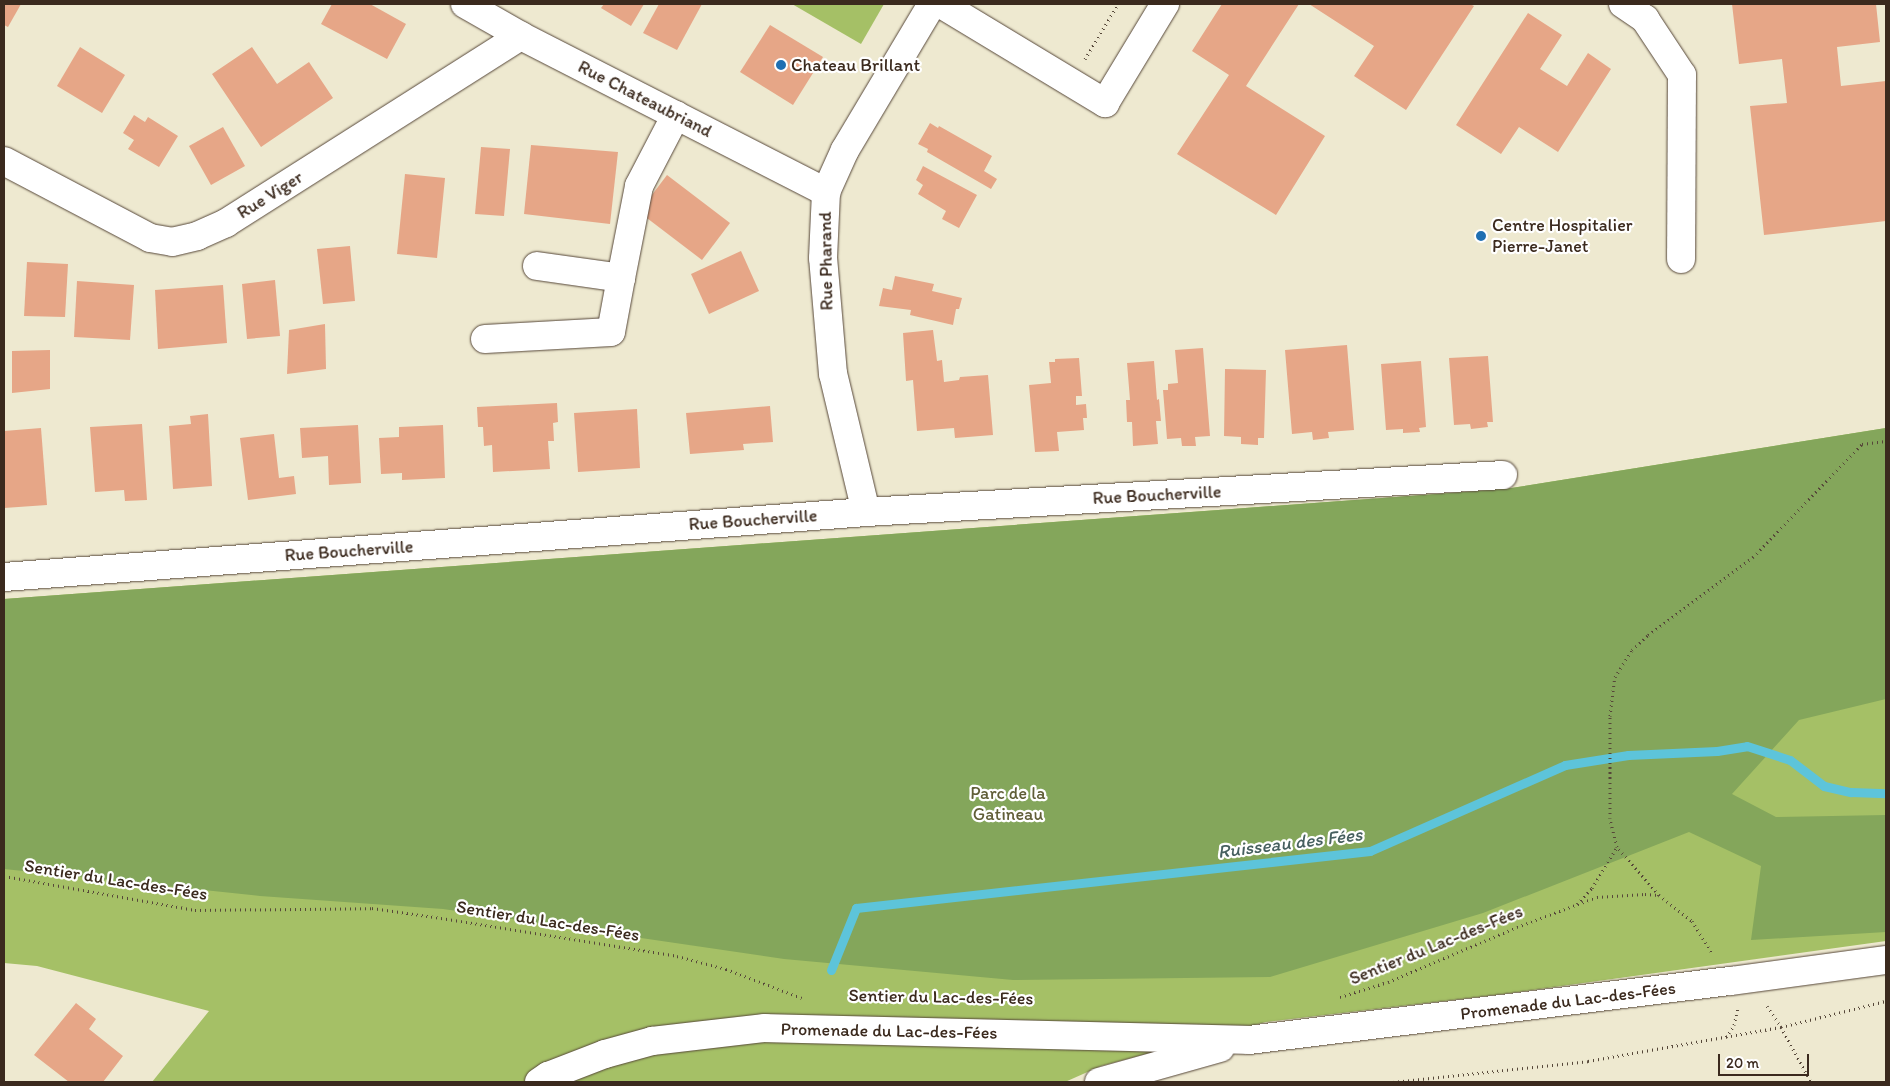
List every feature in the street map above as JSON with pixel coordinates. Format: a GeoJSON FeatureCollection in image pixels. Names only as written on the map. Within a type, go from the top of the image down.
{"type":"FeatureCollection","features":[{"type":"Feature","properties":{"kind":"street","name":"Rue Chateaubriand"},"geometry":{"type":"LineString","coordinates":[[464,4],[676,116],[826,192]]}},
{"type":"Feature","properties":{"kind":"street","name":"Rue Pharand"},"geometry":{"type":"LineString","coordinates":[[866,512],[833,374],[823,258],[826,192],[845,150],[932,4]]}},
{"type":"Feature","properties":{"kind":"street"},"geometry":{"type":"LineString","coordinates":[[941,4],[1105,103],[1165,4]]}},
{"type":"Feature","properties":{"kind":"street"},"geometry":{"type":"LineString","coordinates":[[1623,4],[1645,19],[1682,75],[1681,259]]}},
{"type":"Feature","properties":{"kind":"street","name":"Rue Viger"},"geometry":{"type":"LineString","coordinates":[[4,161],[150,238],[172,242],[197,236],[226,223],[522,36]]}},
{"type":"Feature","properties":{"kind":"street"},"geometry":{"type":"LineString","coordinates":[[485,339],[611,332],[639,186],[676,116]]}},
{"type":"Feature","properties":{"kind":"street"},"geometry":{"type":"LineString","coordinates":[[537,266],[622,278]]}},
{"type":"Feature","properties":{"kind":"street","name":"Rue Boucherville"},"geometry":{"type":"LineString","coordinates":[[4,577],[866,512],[1503,475]]}},
{"type":"Feature","properties":{"kind":"street","name":"Promenade du Lac-des-Fées"},"geometry":{"type":"LineString","coordinates":[[539,1082],[548,1076],[605,1054],[652,1041],[765,1028],[1249,1040],[1731,981],[1886,960]]}},
{"type":"Feature","properties":{"kind":"street","name":"Promenade du Lac-des-Fées"},"geometry":{"type":"LineString","coordinates":[[1099,1082],[1249,1040]]}},
{"type":"Feature","properties":{"kind":"path"},"geometry":{"type":"LineString","coordinates":[[1081,66],[1118,4]]}},
{"type":"Feature","properties":{"kind":"path"},"geometry":{"type":"LineString","coordinates":[[1811,1082],[1766,1004],[1731,981],[1692,921],[1659,895],[1617,847],[1610,818],[1610,716],[1615,677],[1632,650],[1648,635],[1753,557],[1862,444],[1886,441]]}},
{"type":"Feature","properties":{"kind":"path"},"geometry":{"type":"LineString","coordinates":[[1576,904],[1592,888],[1617,847]]}},
{"type":"Feature","properties":{"kind":"path","name":"Sentier du Lac-des-Fées"},"geometry":{"type":"LineString","coordinates":[[4,876],[195,910],[372,908],[441,918],[676,956],[726,969],[804,998]]}},
{"type":"Feature","properties":{"kind":"path","name":"Sentier du Lac-des-Fées"},"geometry":{"type":"LineString","coordinates":[[1333,999],[1388,982],[1597,897],[1659,895]]}},
{"type":"Feature","properties":{"kind":"path"},"geometry":{"type":"LineString","coordinates":[[1393,1082],[1588,1061],[1781,1027],[1886,1001]]}},
{"type":"Feature","properties":{"kind":"green space"},"geometry":{"type":"Polygon","coordinates":[[[792,4],[884,4],[861,44],[792,4]]]}},
{"type":"Feature","properties":{"kind":"green space","name":"Parc de la Gatineau"},"geometry":{"type":"Polygon","coordinates":[[[1886,428],[1886,941],[1504,994],[1266,1022],[1101,1066],[1065,1082],[152,1082],[209,1011],[37,966],[4,963],[4,599],[1505,489],[1886,428]]]}},
{"type":"Feature","properties":{"kind":"green space","name":"Parc de la Gatineau"},"geometry":{"type":"Polygon","coordinates":[[[1886,428],[1886,699],[1799,720],[1732,794],[1776,817],[1886,815],[1886,932],[1751,940],[1761,866],[1689,832],[1483,913],[1270,977],[1013,980],[784,959],[443,909],[260,896],[4,869],[4,599],[1505,489],[1886,428]]]}},
{"type":"Feature","properties":{"kind":"building"},"geometry":{"type":"Polygon","coordinates":[[[4,4],[21,4],[8,27],[4,25],[4,4]]]}},
{"type":"Feature","properties":{"kind":"building"},"geometry":{"type":"Polygon","coordinates":[[[332,4],[370,4],[406,24],[387,59],[321,24],[332,4]]]}},
{"type":"Feature","properties":{"kind":"building"},"geometry":{"type":"Polygon","coordinates":[[[604,4],[644,4],[631,26],[601,8],[604,4]]]}},
{"type":"Feature","properties":{"kind":"building"},"geometry":{"type":"Polygon","coordinates":[[[659,4],[702,4],[677,50],[643,33],[659,4]]]}},
{"type":"Feature","properties":{"kind":"building"},"geometry":{"type":"Polygon","coordinates":[[[1222,4],[1299,4],[1246,86],[1325,136],[1276,215],[1177,154],[1229,75],[1192,51],[1222,4]]]}},
{"type":"Feature","properties":{"kind":"building"},"geometry":{"type":"Polygon","coordinates":[[[1309,4],[1470,4],[1474,6],[1406,110],[1354,76],[1374,46],[1309,4]]]}},
{"type":"Feature","properties":{"kind":"building"},"geometry":{"type":"Polygon","coordinates":[[[1732,4],[1876,4],[1880,42],[1837,47],[1841,86],[1886,81],[1886,221],[1764,235],[1750,106],[1787,103],[1782,59],[1739,64],[1732,4]]]}},
{"type":"Feature","properties":{"kind":"building"},"geometry":{"type":"Polygon","coordinates":[[[1528,13],[1562,35],[1540,69],[1567,86],[1588,53],[1611,69],[1558,152],[1519,127],[1501,154],[1456,125],[1528,13]]]}},
{"type":"Feature","properties":{"kind":"building","name":"Chateau Brillant"},"geometry":{"type":"Polygon","coordinates":[[[770,25],[823,57],[793,105],[740,72],[770,25]]]}},
{"type":"Feature","properties":{"kind":"building"},"geometry":{"type":"Polygon","coordinates":[[[80,47],[125,75],[102,113],[57,86],[80,47]]]}},
{"type":"Feature","properties":{"kind":"building"},"geometry":{"type":"Polygon","coordinates":[[[252,47],[277,84],[309,62],[333,98],[261,147],[212,74],[252,47]]]}},
{"type":"Feature","properties":{"kind":"building"},"geometry":{"type":"Polygon","coordinates":[[[134,115],[145,122],[148,117],[178,136],[159,167],[128,149],[134,140],[123,133],[134,115]]]}},
{"type":"Feature","properties":{"kind":"building"},"geometry":{"type":"Polygon","coordinates":[[[930,123],[938,128],[939,126],[992,156],[984,171],[997,179],[991,189],[927,152],[928,149],[918,144],[930,123]]]}},
{"type":"Feature","properties":{"kind":"building"},"geometry":{"type":"Polygon","coordinates":[[[223,127],[245,166],[211,185],[189,146],[223,127]]]}},
{"type":"Feature","properties":{"kind":"building"},"geometry":{"type":"Polygon","coordinates":[[[531,145],[618,152],[610,224],[524,214],[531,145]]]}},
{"type":"Feature","properties":{"kind":"building"},"geometry":{"type":"Polygon","coordinates":[[[481,147],[510,149],[504,216],[475,214],[481,147]]]}},
{"type":"Feature","properties":{"kind":"building"},"geometry":{"type":"Polygon","coordinates":[[[923,166],[977,195],[959,228],[942,219],[946,211],[918,194],[923,185],[916,180],[923,166]]]}},
{"type":"Feature","properties":{"kind":"building"},"geometry":{"type":"Polygon","coordinates":[[[405,174],[445,178],[437,258],[397,254],[405,174]]]}},
{"type":"Feature","properties":{"kind":"building"},"geometry":{"type":"Polygon","coordinates":[[[667,175],[730,223],[702,260],[639,212],[667,175]]]}},
{"type":"Feature","properties":{"kind":"building"},"geometry":{"type":"Polygon","coordinates":[[[350,246],[355,301],[323,304],[317,249],[350,246]]]}},
{"type":"Feature","properties":{"kind":"building"},"geometry":{"type":"Polygon","coordinates":[[[741,251],[759,291],[709,314],[691,274],[741,251]]]}},
{"type":"Feature","properties":{"kind":"building"},"geometry":{"type":"Polygon","coordinates":[[[27,262],[68,264],[65,317],[24,316],[27,262]]]}},
{"type":"Feature","properties":{"kind":"building"},"geometry":{"type":"Polygon","coordinates":[[[895,276],[934,284],[932,291],[962,298],[959,309],[956,309],[953,325],[910,315],[911,310],[879,306],[883,288],[892,290],[895,276]]]}},
{"type":"Feature","properties":{"kind":"building"},"geometry":{"type":"Polygon","coordinates":[[[275,280],[280,336],[247,339],[242,284],[275,280]]]}},
{"type":"Feature","properties":{"kind":"building"},"geometry":{"type":"Polygon","coordinates":[[[77,281],[134,285],[130,340],[74,337],[77,281]]]}},
{"type":"Feature","properties":{"kind":"building"},"geometry":{"type":"Polygon","coordinates":[[[223,285],[227,343],[158,349],[155,290],[223,285]]]}},
{"type":"Feature","properties":{"kind":"building"},"geometry":{"type":"Polygon","coordinates":[[[325,324],[326,369],[287,374],[289,330],[325,324]]]}},
{"type":"Feature","properties":{"kind":"building"},"geometry":{"type":"Polygon","coordinates":[[[933,330],[937,361],[942,360],[944,382],[959,380],[960,377],[988,375],[993,435],[955,438],[954,428],[917,431],[913,380],[906,381],[903,333],[933,330]]]}},
{"type":"Feature","properties":{"kind":"building"},"geometry":{"type":"Polygon","coordinates":[[[1347,345],[1354,430],[1328,432],[1329,438],[1313,440],[1312,432],[1292,434],[1285,350],[1347,345]]]}},
{"type":"Feature","properties":{"kind":"building"},"geometry":{"type":"Polygon","coordinates":[[[1203,348],[1210,436],[1195,437],[1196,446],[1182,446],[1181,438],[1167,439],[1163,390],[1168,390],[1168,384],[1178,383],[1175,350],[1203,348]]]}},
{"type":"Feature","properties":{"kind":"building"},"geometry":{"type":"Polygon","coordinates":[[[50,350],[50,389],[12,393],[12,351],[50,350]]]}},
{"type":"Feature","properties":{"kind":"building"},"geometry":{"type":"Polygon","coordinates":[[[1488,356],[1493,422],[1487,422],[1488,427],[1471,429],[1470,424],[1454,425],[1449,358],[1488,356]]]}},
{"type":"Feature","properties":{"kind":"building"},"geometry":{"type":"Polygon","coordinates":[[[1079,358],[1082,396],[1076,396],[1076,405],[1086,404],[1087,418],[1083,418],[1084,430],[1057,432],[1059,451],[1035,452],[1029,385],[1051,383],[1049,362],[1055,362],[1055,359],[1079,358]]]}},
{"type":"Feature","properties":{"kind":"building"},"geometry":{"type":"Polygon","coordinates":[[[1154,361],[1157,400],[1159,399],[1161,421],[1156,421],[1158,444],[1133,446],[1132,422],[1127,422],[1126,400],[1130,400],[1127,363],[1154,361]]]}},
{"type":"Feature","properties":{"kind":"building"},"geometry":{"type":"Polygon","coordinates":[[[1421,361],[1426,427],[1419,428],[1420,432],[1403,433],[1403,429],[1386,430],[1381,364],[1421,361]]]}},
{"type":"Feature","properties":{"kind":"building"},"geometry":{"type":"Polygon","coordinates":[[[1225,369],[1266,370],[1264,438],[1258,438],[1258,445],[1241,444],[1241,437],[1224,436],[1225,369]]]}},
{"type":"Feature","properties":{"kind":"building"},"geometry":{"type":"Polygon","coordinates":[[[557,403],[558,422],[553,423],[554,441],[548,441],[550,469],[493,472],[492,445],[484,446],[483,427],[478,427],[477,407],[557,403]]]}},
{"type":"Feature","properties":{"kind":"building"},"geometry":{"type":"Polygon","coordinates":[[[770,406],[773,442],[743,444],[744,450],[690,454],[686,413],[770,406]]]}},
{"type":"Feature","properties":{"kind":"building"},"geometry":{"type":"Polygon","coordinates":[[[637,409],[640,468],[578,472],[574,413],[637,409]]]}},
{"type":"Feature","properties":{"kind":"building"},"geometry":{"type":"Polygon","coordinates":[[[208,414],[212,486],[173,489],[169,426],[191,424],[190,416],[208,414]]]}},
{"type":"Feature","properties":{"kind":"building"},"geometry":{"type":"Polygon","coordinates":[[[142,424],[147,500],[125,501],[124,490],[95,492],[90,427],[142,424]]]}},
{"type":"Feature","properties":{"kind":"building"},"geometry":{"type":"Polygon","coordinates":[[[358,425],[361,483],[329,485],[328,456],[302,458],[300,428],[358,425]]]}},
{"type":"Feature","properties":{"kind":"building"},"geometry":{"type":"Polygon","coordinates":[[[443,425],[445,478],[402,480],[402,473],[381,474],[379,438],[399,437],[399,427],[443,425]]]}},
{"type":"Feature","properties":{"kind":"building"},"geometry":{"type":"Polygon","coordinates":[[[41,428],[47,505],[4,508],[4,431],[41,428]]]}},
{"type":"Feature","properties":{"kind":"building"},"geometry":{"type":"Polygon","coordinates":[[[274,434],[279,478],[294,476],[296,494],[248,500],[240,438],[274,434]]]}},
{"type":"Feature","properties":{"kind":"building"},"geometry":{"type":"Polygon","coordinates":[[[76,1003],[96,1019],[89,1029],[123,1056],[103,1082],[69,1082],[34,1055],[76,1003]]]}},
{"type":"Feature","properties":{"kind":"waterway","name":"Ruisseau des Fées"},"geometry":{"type":"LineString","coordinates":[[831,970],[856,908],[1370,851],[1565,765],[1628,755],[1717,751],[1747,746],[1790,760],[1824,786],[1851,792],[1886,793]]}},
{"type":"Feature","properties":{"kind":"place","name":"Chateau Brillant"},"geometry":{"type":"Point","coordinates":[781,65]}},
{"type":"Feature","properties":{"kind":"place","name":"Centre Hospitalier Pierre-Janet"},"geometry":{"type":"Point","coordinates":[1481,236]}}]}
